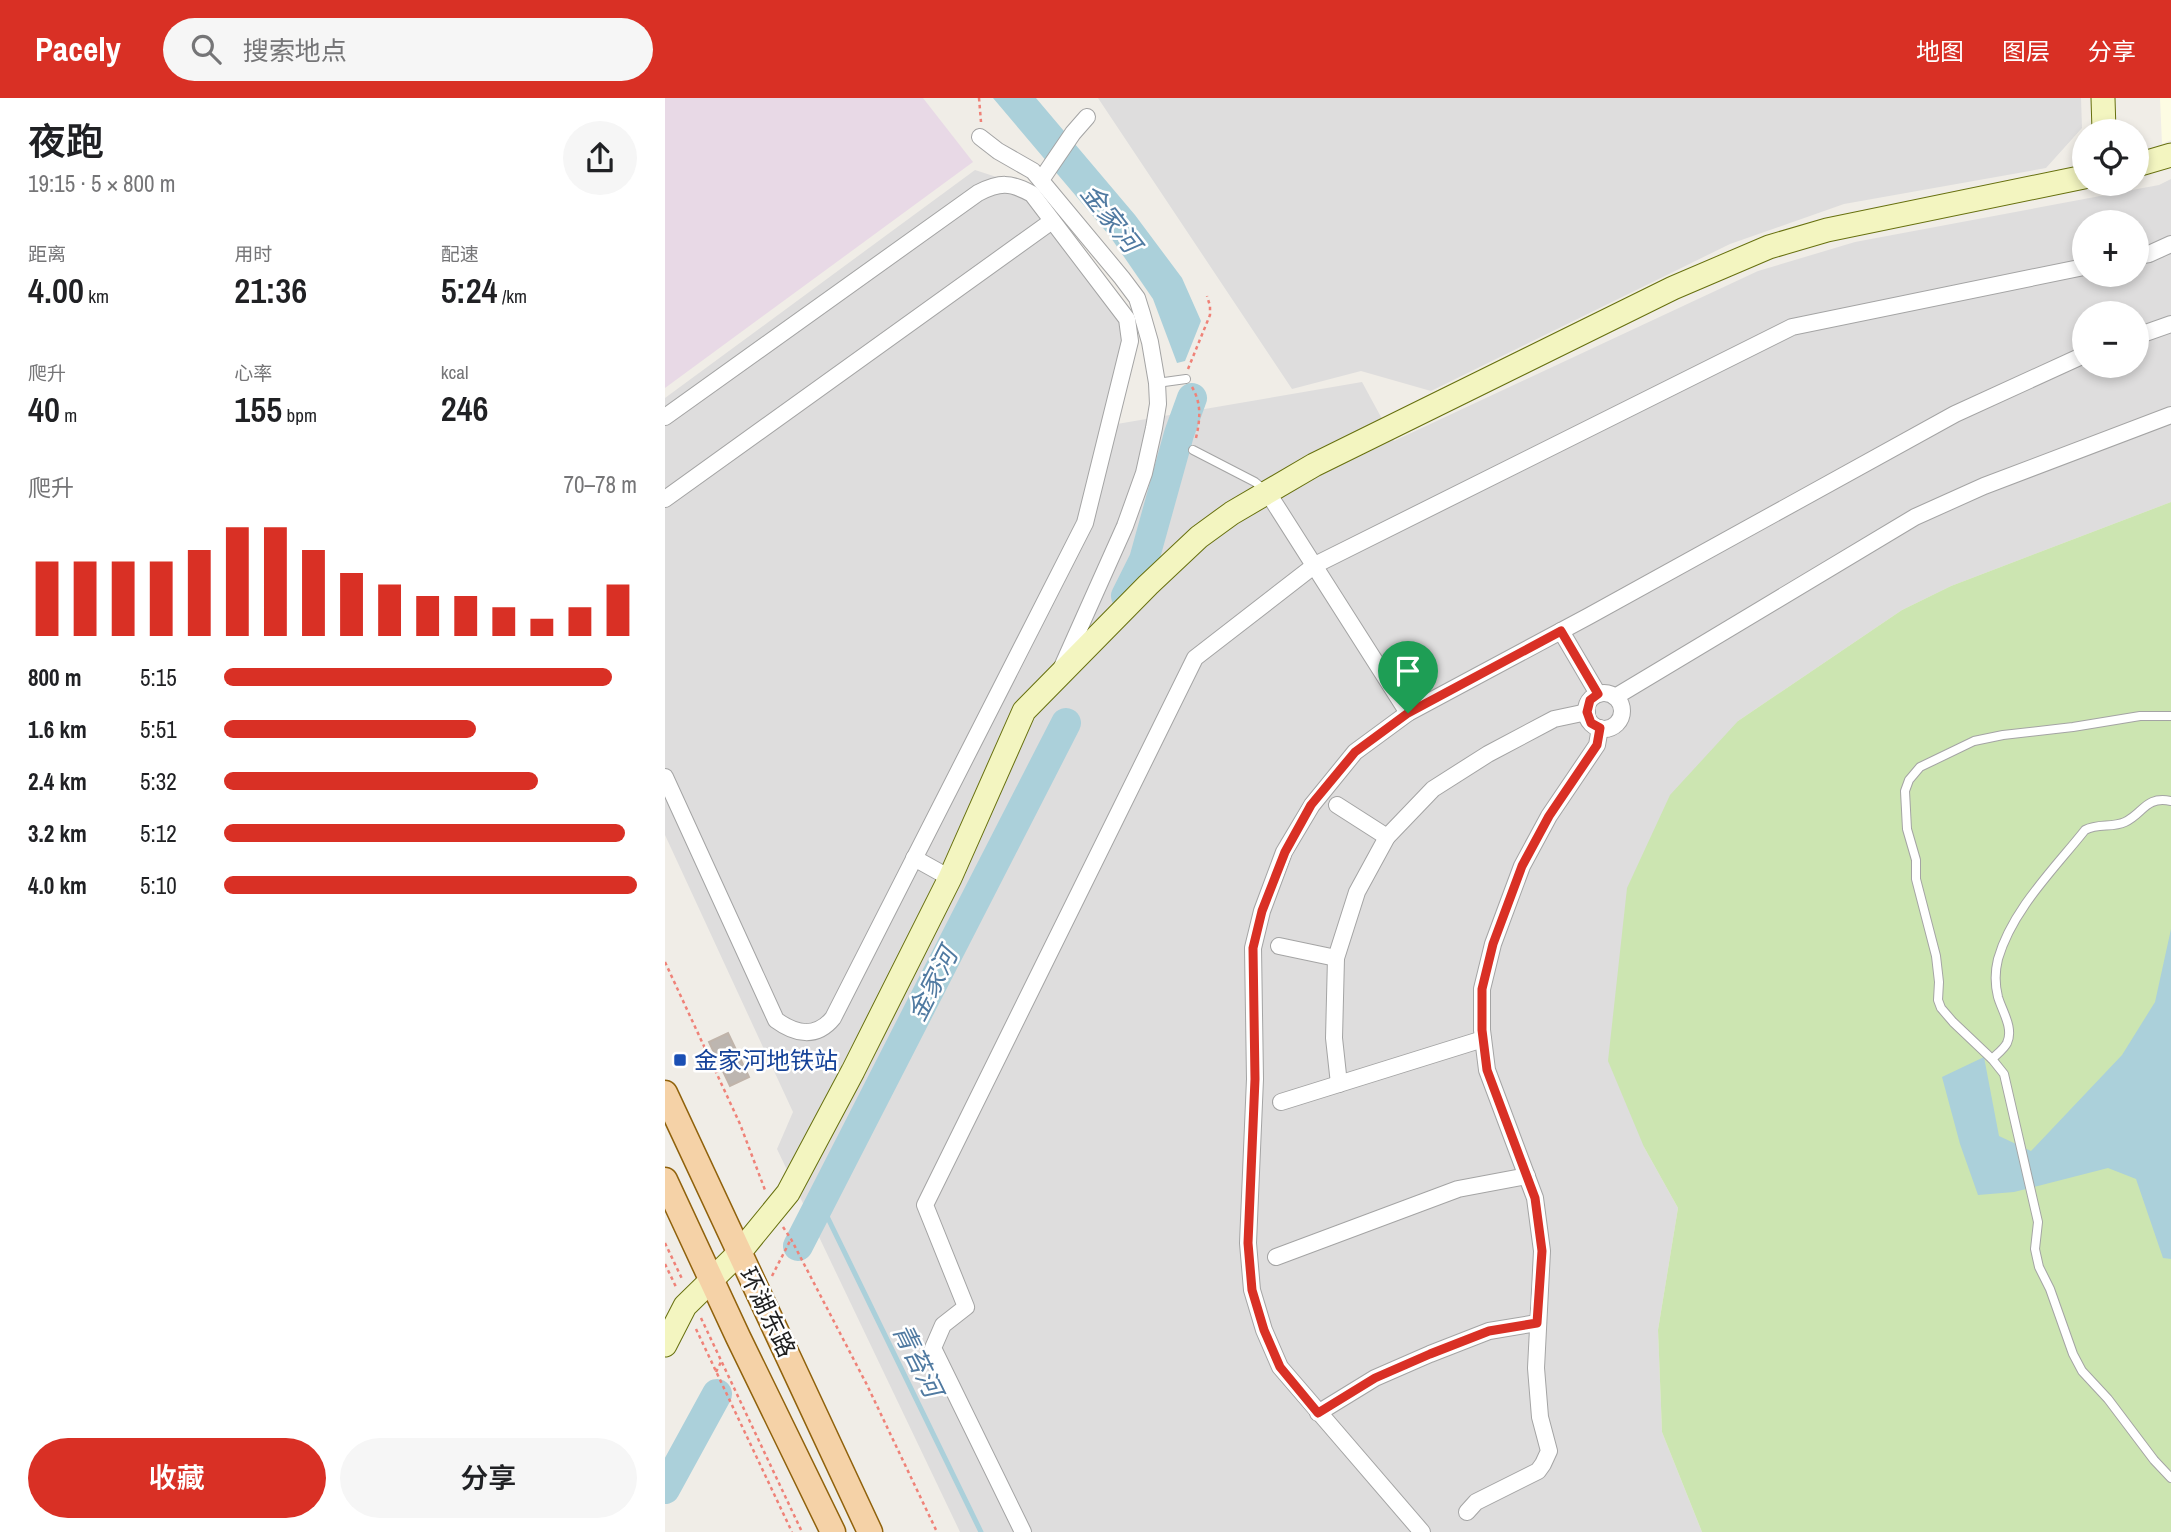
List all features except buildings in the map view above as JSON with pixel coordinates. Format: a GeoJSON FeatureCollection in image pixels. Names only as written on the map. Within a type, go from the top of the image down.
{"type":"FeatureCollection","features":[{"type":"Feature","properties":{"kind":"main road","name":"环湖东路"},"geometry":{"type":"LineString","coordinates":[[665,1093],[870,1532]]}},
{"type":"Feature","properties":{"kind":"main road","name":"环湖东路"},"geometry":{"type":"LineString","coordinates":[[667,1188],[833,1532]]}},
{"type":"Feature","properties":{"kind":"street"},"geometry":{"type":"LineString","coordinates":[[2103,98],[2104,119]]}},
{"type":"Feature","properties":{"kind":"street"},"geometry":{"type":"LineString","coordinates":[[1046,174],[1087,117]]}},
{"type":"Feature","properties":{"kind":"street"},"geometry":{"type":"LineString","coordinates":[[980,137],[1033,171],[1046,174],[1137,298],[1150,342],[1157,383],[1158,404],[1144,473],[1125,526],[1058,676]]}},
{"type":"Feature","properties":{"kind":"street"},"geometry":{"type":"LineString","coordinates":[[2149,161],[2171,155]]}},
{"type":"Feature","properties":{"kind":"street"},"geometry":{"type":"LineString","coordinates":[[665,1345],[688,1302],[739,1253],[788,1193],[950,878],[1024,711],[1148,584],[1199,537],[1232,513],[1314,465],[1673,288],[1769,247],[1827,230],[2072,179]]}},
{"type":"Feature","properties":{"kind":"street"},"geometry":{"type":"LineString","coordinates":[[665,417],[978,193],[995,185],[1017,185],[1032,194],[1127,320],[1130,341],[1085,523],[833,1018],[825,1028],[812,1033],[788,1029],[776,1020],[665,777]]}},
{"type":"Feature","properties":{"kind":"street"},"geometry":{"type":"LineString","coordinates":[[665,499],[1052,221]]}},
{"type":"Feature","properties":{"kind":"street"},"geometry":{"type":"LineString","coordinates":[[2149,254],[2171,244]]}},
{"type":"Feature","properties":{"kind":"street"},"geometry":{"type":"LineString","coordinates":[[1023,1532],[933,1348],[943,1325],[966,1307],[925,1205],[1195,658],[1315,565],[1792,327],[2072,269]]}},
{"type":"Feature","properties":{"kind":"street"},"geometry":{"type":"LineString","coordinates":[[2149,332],[2171,324]]}},
{"type":"Feature","properties":{"kind":"street"},"geometry":{"type":"LineString","coordinates":[[1422,1532],[1280,1367],[1264,1330],[1252,1290],[1248,1243],[1255,1079],[1253,948],[1262,911],[1285,852],[1311,805],[1355,752],[1408,713],[1955,414],[2072,360]]}},
{"type":"Feature","properties":{"kind":"street"},"geometry":{"type":"LineString","coordinates":[[1615,696],[1622,709],[1622,716],[1612,727],[1600,728],[1591,723],[1587,712],[1590,700],[1598,694],[1615,696],[1915,517],[1984,486],[2171,415]]}},
{"type":"Feature","properties":{"kind":"street"},"geometry":{"type":"LineString","coordinates":[[1268,493],[1408,713]]}},
{"type":"Feature","properties":{"kind":"street"},"geometry":{"type":"LineString","coordinates":[[1561,631],[1598,694]]}},
{"type":"Feature","properties":{"kind":"street"},"geometry":{"type":"LineString","coordinates":[[996,698],[1024,711]]}},
{"type":"Feature","properties":{"kind":"street"},"geometry":{"type":"LineString","coordinates":[[1339,1084],[1334,1038],[1336,958],[1357,892],[1387,837],[1433,789],[1488,754],[1554,719],[1587,712]]}},
{"type":"Feature","properties":{"kind":"street"},"geometry":{"type":"LineString","coordinates":[[1467,1512],[1476,1502],[1538,1471],[1549,1451],[1540,1417],[1536,1368],[1542,1251],[1535,1198],[1487,1070],[1482,989],[1493,944],[1522,866],[1549,816],[1597,745],[1600,728]]}},
{"type":"Feature","properties":{"kind":"street"},"geometry":{"type":"LineString","coordinates":[[1337,805],[1387,837]]}},
{"type":"Feature","properties":{"kind":"street"},"geometry":{"type":"LineString","coordinates":[[914,858],[950,878]]}},
{"type":"Feature","properties":{"kind":"street"},"geometry":{"type":"LineString","coordinates":[[1279,946],[1336,958]]}},
{"type":"Feature","properties":{"kind":"street"},"geometry":{"type":"LineString","coordinates":[[1281,1102],[1483,1039]]}},
{"type":"Feature","properties":{"kind":"street"},"geometry":{"type":"LineString","coordinates":[[1276,1257],[1458,1189],[1527,1176]]}},
{"type":"Feature","properties":{"kind":"street"},"geometry":{"type":"LineString","coordinates":[[1318,1413],[1375,1378],[1430,1354],[1489,1331],[1537,1323]]}},
{"type":"Feature","properties":{"kind":"lane"},"geometry":{"type":"LineString","coordinates":[[1157,383],[1186,379]]}},
{"type":"Feature","properties":{"kind":"lane"},"geometry":{"type":"LineString","coordinates":[[1193,450],[1255,481],[1268,493]]}},
{"type":"Feature","properties":{"kind":"lane"},"geometry":{"type":"LineString","coordinates":[[2171,716],[2140,716],[2073,727],[2003,734],[1974,741],[1920,768],[1909,780],[1905,791],[1907,829],[1916,860],[1916,879],[1936,956],[1938,1000],[1941,1009],[2004,1074],[2038,1222],[2035,1249],[2039,1267],[2082,1371],[2108,1399],[2154,1461],[2171,1478]]}},
{"type":"Feature","properties":{"kind":"lane"},"geometry":{"type":"LineString","coordinates":[[1992,1059],[2007,1045],[2009,1034],[1998,995],[1998,960],[2008,934],[2031,896],[2085,830],[2093,826],[2127,821],[2154,801],[2171,802]]}},
{"type":"Feature","properties":{"kind":"path"},"geometry":{"type":"LineString","coordinates":[[979,98],[982,127],[980,137]]}},
{"type":"Feature","properties":{"kind":"path"},"geometry":{"type":"LineString","coordinates":[[665,962],[740,1124],[772,1211],[791,1239],[867,1385],[937,1532]]}},
{"type":"Feature","properties":{"kind":"path"},"geometry":{"type":"LineString","coordinates":[[665,1243],[688,1302],[792,1532]]}},
{"type":"Feature","properties":{"kind":"path"},"geometry":{"type":"LineString","coordinates":[[665,1265],[688,1302],[802,1532]]}},
{"type":"Feature","properties":{"kind":"shaded area"},"geometry":{"type":"Polygon","coordinates":[[[665,98],[923,98],[973,162],[665,388],[665,98]]]}},
{"type":"Feature","properties":{"kind":"shaded area"},"geometry":{"type":"Polygon","coordinates":[[[1098,98],[2081,98],[2082,119],[2072,119],[2072,139],[2046,168],[1844,204],[1730,244],[1431,391],[1361,371],[1292,389],[1098,98]]]}},
{"type":"Feature","properties":{"kind":"shaded area"},"geometry":{"type":"Polygon","coordinates":[[[2160,98],[2171,98],[2171,140],[2162,144],[2160,98]]]}},
{"type":"Feature","properties":{"kind":"shaded area"},"geometry":{"type":"Polygon","coordinates":[[[975,170],[1033,189],[1135,317],[1117,424],[1362,382],[1394,441],[1758,271],[1855,242],[2100,196],[2149,196],[2149,187],[2171,179],[2171,502],[1951,586],[1902,610],[1738,721],[1644,1147],[1678,1208],[1658,1330],[1662,1432],[1702,1532],[960,1532],[777,1149],[793,1112],[665,835],[665,398],[975,170]]]}},
{"type":"Feature","properties":{"kind":"green space"},"geometry":{"type":"Polygon","coordinates":[[[2171,502],[2171,1532],[1702,1532],[1662,1432],[1658,1330],[1678,1208],[1644,1147],[1608,1061],[1627,888],[1670,795],[1738,721],[1902,610],[1951,586],[2171,502]]]}},
{"type":"Feature","properties":{"kind":"water"},"geometry":{"type":"Polygon","coordinates":[[[993,98],[1036,98],[1135,215],[1182,278],[1201,321],[1185,361],[1177,363],[1153,299],[1109,235],[993,98]]]}},
{"type":"Feature","properties":{"kind":"water"},"geometry":{"type":"Polygon","coordinates":[[[2171,929],[2171,1259],[2163,1258],[2136,1179],[2108,1168],[2014,1192],[1978,1195],[1960,1144],[1942,1077],[1984,1057],[1999,1136],[2031,1151],[2122,1055],[2155,1002],[2171,929]]]}},
{"type":"Feature","properties":{"kind":"waterway","name":"金家河"},"geometry":{"type":"LineString","coordinates":[[1126,596],[1144,560],[1179,434],[1192,398]]}},
{"type":"Feature","properties":{"kind":"waterway","name":"金家河"},"geometry":{"type":"LineString","coordinates":[[798,1246],[1066,723]]}},
{"type":"Feature","properties":{"kind":"waterway","name":"青苔河"},"geometry":{"type":"LineString","coordinates":[[821,1204],[981,1532]]}},
{"type":"Feature","properties":{"kind":"waterway","name":"金家河"},"geometry":{"type":"LineString","coordinates":[[665,1489],[717,1394]]}},
{"type":"Feature","properties":{"kind":"place","name":"金家河地铁站"},"geometry":{"type":"Point","coordinates":[680,1060]}},
{"type":"Feature","properties":{"kind":"route"},"geometry":{"type":"LineString","coordinates":[[1561,631],[1598,694],[1587,705],[1588,718],[1600,728],[1597,745],[1549,816],[1522,866],[1493,944],[1482,989],[1482,1030],[1487,1070],[1535,1198],[1542,1251],[1537,1323],[1489,1331],[1430,1354],[1375,1378],[1318,1413],[1280,1367],[1264,1330],[1252,1290],[1248,1243],[1255,1079],[1253,948],[1262,911],[1285,852],[1311,805],[1355,752],[1408,713],[1561,631]]}}]}
